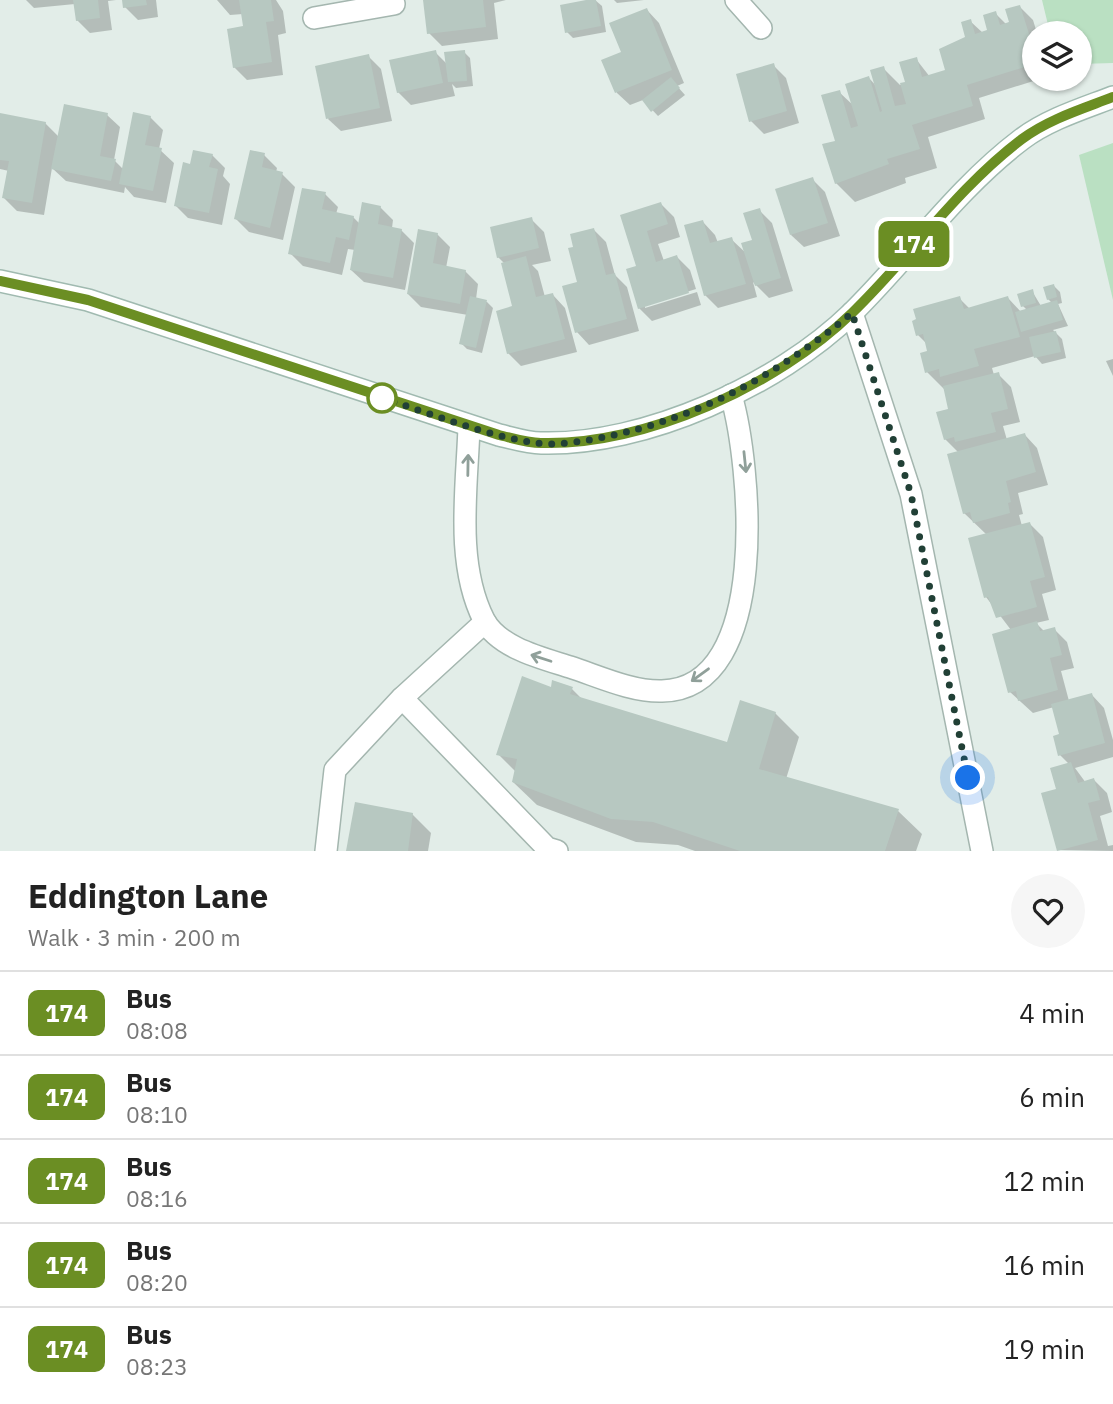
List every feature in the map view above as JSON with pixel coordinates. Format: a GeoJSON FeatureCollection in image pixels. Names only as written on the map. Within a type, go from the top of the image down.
{"type":"FeatureCollection","features":[{"type":"Feature","properties":{"kind":"street"},"geometry":{"type":"LineString","coordinates":[[736,0],[761,28]]}},
{"type":"Feature","properties":{"kind":"street"},"geometry":{"type":"LineString","coordinates":[[314,18],[365,4],[394,4]]}},
{"type":"Feature","properties":{"kind":"street"},"geometry":{"type":"LineString","coordinates":[[0,281],[88,300],[469,426],[539,443],[587,440],[662,422],[764,379],[810,348],[852,313],[932,225],[1022,139],[1058,118],[1113,97]]}},
{"type":"Feature","properties":{"kind":"street"},"geometry":{"type":"LineString","coordinates":[[852,313],[911,494],[982,851]]}},
{"type":"Feature","properties":{"kind":"street"},"geometry":{"type":"LineString","coordinates":[[469,426],[466,538],[472,590],[485,622],[504,640],[528,654],[636,687],[661,691],[681,687],[702,677],[722,656],[734,631],[745,560],[746,461],[731,395]]}},
{"type":"Feature","properties":{"kind":"street"},"geometry":{"type":"LineString","coordinates":[[326,851],[335,769],[402,698],[485,622]]}},
{"type":"Feature","properties":{"kind":"street"},"geometry":{"type":"LineString","coordinates":[[402,698],[547,848],[557,851]]}},
{"type":"Feature","properties":{"kind":"green space"},"geometry":{"type":"Polygon","coordinates":[[[1042,0],[1113,0],[1113,63],[1092,64],[1092,21],[1047,21],[1042,0]]]}},
{"type":"Feature","properties":{"kind":"green space"},"geometry":{"type":"Polygon","coordinates":[[[1113,143],[1113,300],[1079,155],[1113,143]]]}},
{"type":"Feature","properties":{"kind":"building"},"geometry":{"type":"Polygon","coordinates":[[[73,0],[98,0],[100,18],[76,21],[73,0]]]}},
{"type":"Feature","properties":{"kind":"building"},"geometry":{"type":"Polygon","coordinates":[[[122,0],[146,0],[147,5],[123,8],[122,0]]]}},
{"type":"Feature","properties":{"kind":"building"},"geometry":{"type":"Polygon","coordinates":[[[239,0],[271,0],[274,21],[266,22],[272,62],[233,68],[227,29],[243,26],[239,0]]]}},
{"type":"Feature","properties":{"kind":"building"},"geometry":{"type":"Polygon","coordinates":[[[423,0],[483,0],[486,27],[427,34],[423,0]]]}},
{"type":"Feature","properties":{"kind":"building"},"geometry":{"type":"Polygon","coordinates":[[[596,0],[601,26],[565,33],[560,5],[596,0]]]}},
{"type":"Feature","properties":{"kind":"building"},"geometry":{"type":"Polygon","coordinates":[[[1020,5],[1025,21],[1022,21],[1022,68],[967,85],[973,106],[912,125],[920,149],[887,159],[889,164],[835,184],[822,144],[835,141],[821,95],[840,90],[851,128],[858,126],[845,84],[869,76],[880,112],[882,111],[870,70],[884,66],[895,106],[906,104],[900,83],[905,82],[899,62],[917,57],[922,77],[945,70],[939,49],[965,37],[961,22],[971,19],[975,34],[987,30],[983,15],[996,11],[1000,25],[1009,22],[1005,9],[1020,5]]]}},
{"type":"Feature","properties":{"kind":"building"},"geometry":{"type":"Polygon","coordinates":[[[647,8],[672,70],[615,93],[601,60],[621,52],[609,23],[647,8]]]}},
{"type":"Feature","properties":{"kind":"building"},"geometry":{"type":"Polygon","coordinates":[[[436,50],[443,83],[397,93],[389,60],[436,50]]]}},
{"type":"Feature","properties":{"kind":"building"},"geometry":{"type":"Polygon","coordinates":[[[465,50],[467,81],[448,82],[444,52],[465,50]]]}},
{"type":"Feature","properties":{"kind":"building"},"geometry":{"type":"Polygon","coordinates":[[[369,54],[380,108],[326,119],[315,66],[369,54]]]}},
{"type":"Feature","properties":{"kind":"building"},"geometry":{"type":"Polygon","coordinates":[[[774,63],[787,111],[749,122],[736,74],[774,63]]]}},
{"type":"Feature","properties":{"kind":"building"},"geometry":{"type":"Polygon","coordinates":[[[671,77],[680,88],[651,112],[642,100],[671,77]]]}},
{"type":"Feature","properties":{"kind":"building"},"geometry":{"type":"Polygon","coordinates":[[[64,104],[108,113],[100,156],[116,159],[111,181],[51,169],[64,104]]]}},
{"type":"Feature","properties":{"kind":"building"},"geometry":{"type":"Polygon","coordinates":[[[133,112],[151,116],[145,145],[162,148],[153,191],[119,184],[133,112]]]}},
{"type":"Feature","properties":{"kind":"building"},"geometry":{"type":"Polygon","coordinates":[[[0,113],[46,122],[32,203],[2,198],[9,161],[0,160],[0,113]]]}},
{"type":"Feature","properties":{"kind":"building"},"geometry":{"type":"Polygon","coordinates":[[[193,150],[213,154],[209,167],[218,169],[209,213],[174,206],[183,162],[190,164],[193,150]]]}},
{"type":"Feature","properties":{"kind":"building"},"geometry":{"type":"Polygon","coordinates":[[[250,150],[265,153],[262,167],[283,172],[270,228],[234,219],[250,150]]]}},
{"type":"Feature","properties":{"kind":"building"},"geometry":{"type":"Polygon","coordinates":[[[813,177],[828,223],[790,235],[775,189],[813,177]]]}},
{"type":"Feature","properties":{"kind":"building"},"geometry":{"type":"Polygon","coordinates":[[[302,188],[326,192],[322,209],[354,216],[349,240],[336,237],[330,263],[288,254],[302,188]]]}},
{"type":"Feature","properties":{"kind":"building"},"geometry":{"type":"Polygon","coordinates":[[[362,202],[381,206],[378,224],[402,229],[393,278],[350,270],[362,202]]]}},
{"type":"Feature","properties":{"kind":"building"},"geometry":{"type":"Polygon","coordinates":[[[661,202],[668,224],[647,231],[656,262],[677,255],[689,293],[638,309],[626,269],[636,266],[620,215],[661,202]]]}},
{"type":"Feature","properties":{"kind":"building"},"geometry":{"type":"Polygon","coordinates":[[[760,208],[781,278],[755,286],[741,243],[752,240],[743,213],[760,208]]]}},
{"type":"Feature","properties":{"kind":"building"},"geometry":{"type":"Polygon","coordinates":[[[532,217],[539,248],[497,258],[490,227],[532,217]]]}},
{"type":"Feature","properties":{"kind":"building"},"geometry":{"type":"Polygon","coordinates":[[[703,220],[710,243],[732,237],[746,284],[704,296],[684,225],[703,220]]]}},
{"type":"Feature","properties":{"kind":"building"},"geometry":{"type":"Polygon","coordinates":[[[594,228],[606,275],[615,273],[627,319],[575,333],[562,286],[577,282],[568,248],[573,247],[570,234],[594,228]]]}},
{"type":"Feature","properties":{"kind":"building"},"geometry":{"type":"Polygon","coordinates":[[[418,229],[438,233],[433,263],[466,270],[460,304],[407,294],[418,229]]]}},
{"type":"Feature","properties":{"kind":"building"},"geometry":{"type":"Polygon","coordinates":[[[526,256],[536,297],[553,293],[565,339],[507,354],[496,311],[512,306],[501,263],[526,256]]]}},
{"type":"Feature","properties":{"kind":"building"},"geometry":{"type":"Polygon","coordinates":[[[1054,284],[1057,297],[1047,300],[1043,287],[1054,284]]]}},
{"type":"Feature","properties":{"kind":"building"},"geometry":{"type":"Polygon","coordinates":[[[1033,289],[1036,303],[1021,307],[1017,294],[1033,289]]]}},
{"type":"Feature","properties":{"kind":"building"},"geometry":{"type":"Polygon","coordinates":[[[470,296],[487,300],[476,348],[459,344],[470,296]]]}},
{"type":"Feature","properties":{"kind":"building"},"geometry":{"type":"Polygon","coordinates":[[[960,296],[964,309],[1008,296],[1020,337],[974,349],[979,366],[940,377],[939,369],[925,373],[920,353],[927,351],[923,334],[916,336],[912,321],[916,319],[913,309],[960,296]]]}},
{"type":"Feature","properties":{"kind":"building"},"geometry":{"type":"Polygon","coordinates":[[[1057,300],[1063,320],[1021,332],[1015,312],[1057,300]]]}},
{"type":"Feature","properties":{"kind":"building"},"geometry":{"type":"Polygon","coordinates":[[[1056,331],[1061,352],[1034,358],[1029,337],[1056,331]]]}},
{"type":"Feature","properties":{"kind":"building"},"geometry":{"type":"Polygon","coordinates":[[[999,372],[1008,409],[991,413],[996,432],[955,442],[954,437],[944,440],[936,412],[948,409],[943,386],[999,372]]]}},
{"type":"Feature","properties":{"kind":"building"},"geometry":{"type":"Polygon","coordinates":[[[1025,433],[1036,472],[1006,481],[1011,502],[1008,503],[1010,513],[973,523],[970,512],[963,514],[947,454],[1025,433]]]}},
{"type":"Feature","properties":{"kind":"building"},"geometry":{"type":"Polygon","coordinates":[[[1030,522],[1045,577],[1030,581],[1037,607],[996,618],[988,597],[984,598],[968,538],[1030,522]]]}},
{"type":"Feature","properties":{"kind":"building"},"geometry":{"type":"Polygon","coordinates":[[[1037,621],[1040,631],[1055,627],[1062,655],[1050,658],[1058,690],[1018,701],[1016,691],[1008,693],[992,634],[1037,621]]]}},
{"type":"Feature","properties":{"kind":"building"},"geometry":{"type":"Polygon","coordinates":[[[522,676],[551,687],[552,680],[573,687],[570,694],[727,742],[740,700],[776,712],[759,769],[899,809],[885,851],[740,851],[653,822],[611,819],[512,782],[517,759],[496,755],[522,676]]]}},
{"type":"Feature","properties":{"kind":"building"},"geometry":{"type":"Polygon","coordinates":[[[1092,693],[1105,743],[1058,756],[1053,736],[1059,734],[1051,704],[1092,693]]]}},
{"type":"Feature","properties":{"kind":"building"},"geometry":{"type":"Polygon","coordinates":[[[1071,762],[1078,783],[1094,778],[1100,800],[1088,803],[1098,840],[1057,851],[1041,793],[1056,789],[1050,768],[1071,762]]]}},
{"type":"Feature","properties":{"kind":"building"},"geometry":{"type":"Polygon","coordinates":[[[355,802],[413,813],[408,851],[346,851],[355,802]]]}},
{"type":"Feature","properties":{"kind":"bus line","name":"174"},"geometry":{"type":"LineString","coordinates":[[0,281],[88,300],[499,435],[539,443],[587,440],[662,422],[764,379],[810,348],[852,313],[955,202],[1022,139],[1058,118],[1113,97]]}},
{"type":"Feature","properties":{"kind":"route"},"geometry":{"type":"LineString","coordinates":[[382,398],[499,435],[539,443],[587,440],[662,422],[731,395],[764,379],[810,348],[852,313],[911,494],[968,778]]}}]}
